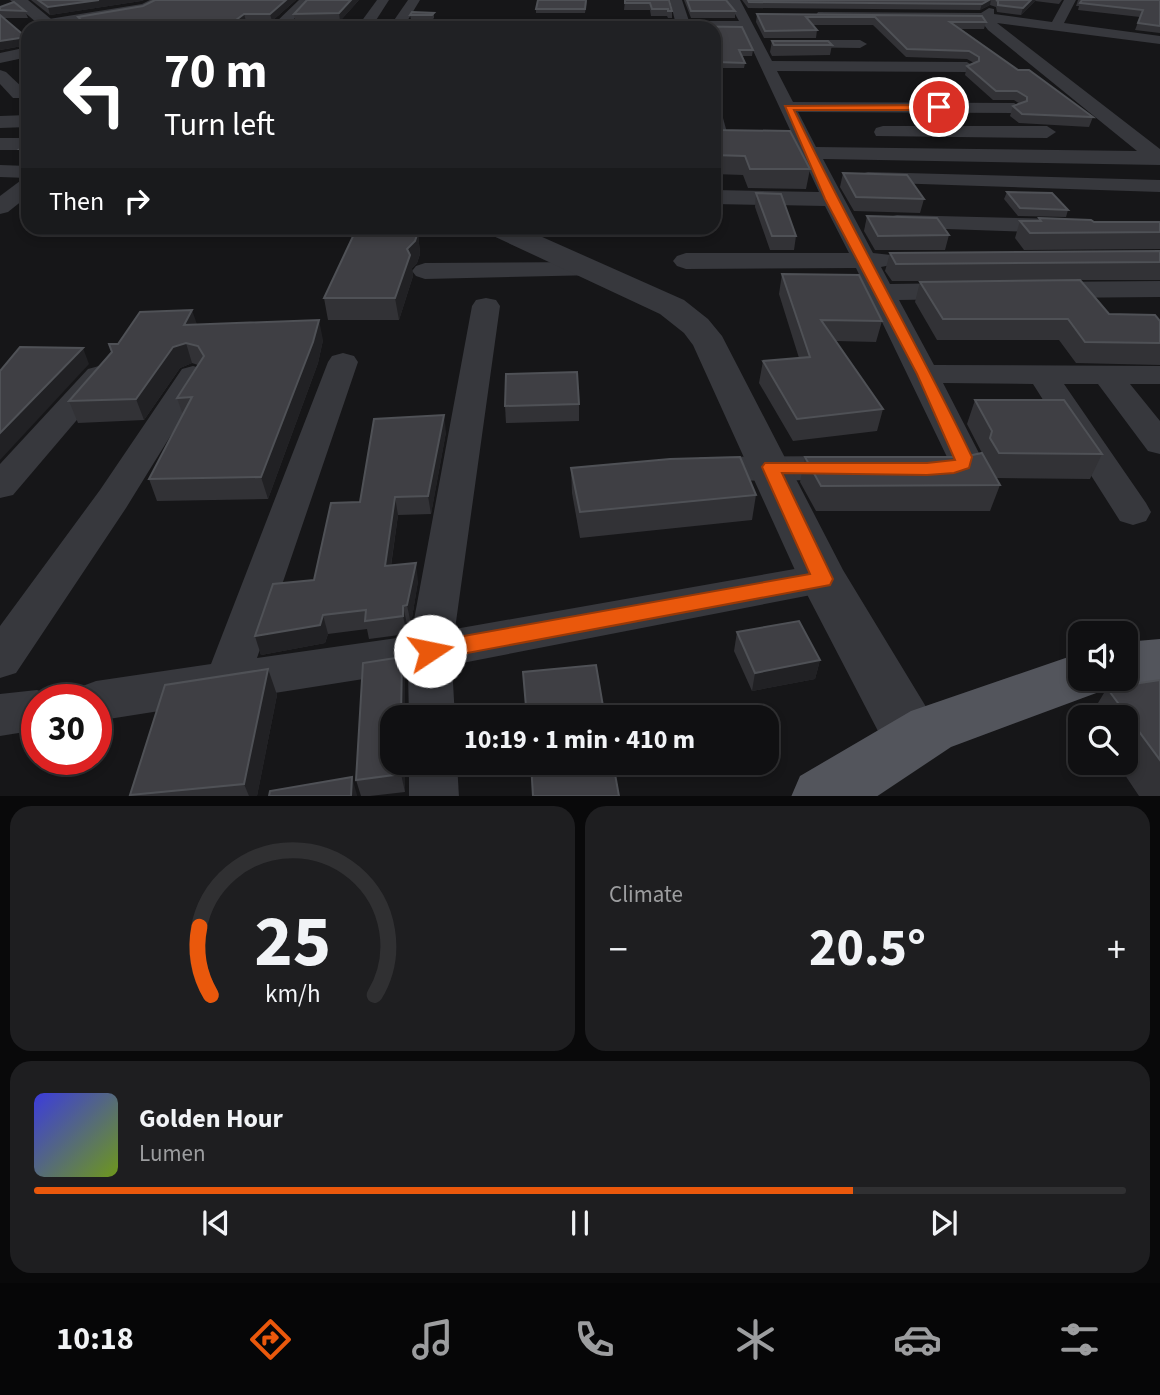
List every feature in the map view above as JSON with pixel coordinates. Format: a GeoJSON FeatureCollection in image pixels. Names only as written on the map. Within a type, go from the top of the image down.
{"type":"FeatureCollection","features":[{"type":"Feature","properties":{"kind":"main road"},"geometry":{"type":"LineString","coordinates":[[1138,664],[1160,662]]}},
{"type":"Feature","properties":{"kind":"main road"},"geometry":{"type":"LineString","coordinates":[[822,796],[931,729],[1068,680]]}},
{"type":"Feature","properties":{"kind":"street"},"geometry":{"type":"LineString","coordinates":[[110,0],[131,10]]}},
{"type":"Feature","properties":{"kind":"street"},"geometry":{"type":"LineString","coordinates":[[76,21],[151,5],[160,0]]}},
{"type":"Feature","properties":{"kind":"street"},"geometry":{"type":"LineString","coordinates":[[284,21],[306,0]]}},
{"type":"Feature","properties":{"kind":"street"},"geometry":{"type":"LineString","coordinates":[[375,21],[383,0]]}},
{"type":"Feature","properties":{"kind":"street"},"geometry":{"type":"LineString","coordinates":[[400,21],[414,0]]}},
{"type":"Feature","properties":{"kind":"street"},"geometry":{"type":"LineString","coordinates":[[676,0],[682,21]]}},
{"type":"Feature","properties":{"kind":"street"},"geometry":{"type":"LineString","coordinates":[[828,0],[880,67]]}},
{"type":"Feature","properties":{"kind":"street"},"geometry":{"type":"LineString","coordinates":[[895,0],[912,15]]}},
{"type":"Feature","properties":{"kind":"street"},"geometry":{"type":"LineString","coordinates":[[934,0],[950,15]]}},
{"type":"Feature","properties":{"kind":"street"},"geometry":{"type":"LineString","coordinates":[[985,17],[999,0]]}},
{"type":"Feature","properties":{"kind":"street"},"geometry":{"type":"LineString","coordinates":[[1056,26],[1070,0]]}},
{"type":"Feature","properties":{"kind":"street"},"geometry":{"type":"LineString","coordinates":[[15,3],[43,21]]}},
{"type":"Feature","properties":{"kind":"street"},"geometry":{"type":"LineString","coordinates":[[436,21],[443,8]]}},
{"type":"Feature","properties":{"kind":"street"},"geometry":{"type":"LineString","coordinates":[[812,15],[985,17],[1160,40]]}},
{"type":"Feature","properties":{"kind":"street"},"geometry":{"type":"LineString","coordinates":[[985,17],[997,30],[1158,158]]}},
{"type":"Feature","properties":{"kind":"street"},"geometry":{"type":"LineString","coordinates":[[465,21],[504,21]]}},
{"type":"Feature","properties":{"kind":"street"},"geometry":{"type":"LineString","coordinates":[[529,21],[629,21]]}},
{"type":"Feature","properties":{"kind":"street"},"geometry":{"type":"LineString","coordinates":[[721,37],[762,50],[1014,108]]}},
{"type":"Feature","properties":{"kind":"street"},"geometry":{"type":"LineString","coordinates":[[762,50],[860,44]]}},
{"type":"Feature","properties":{"kind":"street"},"geometry":{"type":"LineString","coordinates":[[762,50],[880,67],[967,67]]}},
{"type":"Feature","properties":{"kind":"street"},"geometry":{"type":"LineString","coordinates":[[674,469],[888,469],[943,468],[963,464],[964,457],[925,374],[826,188],[762,50]]}},
{"type":"Feature","properties":{"kind":"street"},"geometry":{"type":"LineString","coordinates":[[0,58],[21,54]]}},
{"type":"Feature","properties":{"kind":"street"},"geometry":{"type":"LineString","coordinates":[[0,75],[19,94]]}},
{"type":"Feature","properties":{"kind":"street"},"geometry":{"type":"LineString","coordinates":[[0,122],[21,121]]}},
{"type":"Feature","properties":{"kind":"street"},"geometry":{"type":"LineString","coordinates":[[869,132],[1047,132]]}},
{"type":"Feature","properties":{"kind":"street"},"geometry":{"type":"LineString","coordinates":[[721,140],[743,140]]}},
{"type":"Feature","properties":{"kind":"street"},"geometry":{"type":"LineString","coordinates":[[802,140],[1158,158]]}},
{"type":"Feature","properties":{"kind":"street"},"geometry":{"type":"LineString","coordinates":[[0,144],[21,144]]}},
{"type":"Feature","properties":{"kind":"street"},"geometry":{"type":"LineString","coordinates":[[0,171],[21,172]]}},
{"type":"Feature","properties":{"kind":"street"},"geometry":{"type":"LineString","coordinates":[[721,196],[826,188],[1155,191]]}},
{"type":"Feature","properties":{"kind":"street"},"geometry":{"type":"LineString","coordinates":[[843,221],[1080,227]]}},
{"type":"Feature","properties":{"kind":"street"},"geometry":{"type":"LineString","coordinates":[[514,235],[672,307],[696,326],[715,352],[822,579],[913,739]]}},
{"type":"Feature","properties":{"kind":"street"},"geometry":{"type":"LineString","coordinates":[[686,261],[904,260]]}},
{"type":"Feature","properties":{"kind":"street"},"geometry":{"type":"LineString","coordinates":[[425,271],[588,270]]}},
{"type":"Feature","properties":{"kind":"street"},"geometry":{"type":"LineString","coordinates":[[1021,291],[1160,289]]}},
{"type":"Feature","properties":{"kind":"street"},"geometry":{"type":"LineString","coordinates":[[881,292],[979,291]]}},
{"type":"Feature","properties":{"kind":"street"},"geometry":{"type":"LineString","coordinates":[[432,705],[430,651],[486,306]]}},
{"type":"Feature","properties":{"kind":"street"},"geometry":{"type":"LineString","coordinates":[[227,681],[343,362]]}},
{"type":"Feature","properties":{"kind":"street"},"geometry":{"type":"LineString","coordinates":[[0,486],[103,371]]}},
{"type":"Feature","properties":{"kind":"street"},"geometry":{"type":"LineString","coordinates":[[925,374],[1160,375]]}},
{"type":"Feature","properties":{"kind":"street"},"geometry":{"type":"LineString","coordinates":[[4,647],[113,499],[193,375]]}},
{"type":"Feature","properties":{"kind":"street"},"geometry":{"type":"LineString","coordinates":[[1043,375],[1133,512]]}},
{"type":"Feature","properties":{"kind":"street"},"geometry":{"type":"LineString","coordinates":[[1107,375],[1160,443]]}},
{"type":"Feature","properties":{"kind":"street"},"geometry":{"type":"LineString","coordinates":[[112,699],[430,651],[822,579]]}},
{"type":"Feature","properties":{"kind":"street"},"geometry":{"type":"LineString","coordinates":[[0,715],[21,712]]}},
{"type":"Feature","properties":{"kind":"street"},"geometry":{"type":"LineString","coordinates":[[433,775],[434,796]]}},
{"type":"Feature","properties":{"kind":"building"},"geometry":{"type":"Polygon","coordinates":[[[38,0],[99,0],[48,7],[38,0]]]}},
{"type":"Feature","properties":{"kind":"building"},"geometry":{"type":"Polygon","coordinates":[[[155,0],[286,0],[270,14],[244,14],[235,21],[82,21],[78,17],[143,6],[155,0]]]}},
{"type":"Feature","properties":{"kind":"building"},"geometry":{"type":"Polygon","coordinates":[[[307,0],[351,0],[339,13],[294,14],[307,0]]]}},
{"type":"Feature","properties":{"kind":"building"},"geometry":{"type":"Polygon","coordinates":[[[538,0],[586,0],[585,9],[536,9],[538,0]]]}},
{"type":"Feature","properties":{"kind":"building"},"geometry":{"type":"Polygon","coordinates":[[[625,0],[669,0],[672,11],[652,9],[650,3],[625,3],[625,0]]]}},
{"type":"Feature","properties":{"kind":"building"},"geometry":{"type":"Polygon","coordinates":[[[687,0],[726,0],[735,11],[691,11],[687,0]]]}},
{"type":"Feature","properties":{"kind":"building"},"geometry":{"type":"Polygon","coordinates":[[[748,0],[989,0],[982,4],[748,0]]]}},
{"type":"Feature","properties":{"kind":"building"},"geometry":{"type":"Polygon","coordinates":[[[996,0],[1031,0],[1023,8],[998,5],[996,0]]]}},
{"type":"Feature","properties":{"kind":"building"},"geometry":{"type":"Polygon","coordinates":[[[1082,0],[1160,0],[1160,26],[1138,23],[1143,10],[1080,3],[1082,0]]]}},
{"type":"Feature","properties":{"kind":"building"},"geometry":{"type":"Polygon","coordinates":[[[14,2],[25,11],[0,10],[0,7],[14,2]]]}},
{"type":"Feature","properties":{"kind":"building"},"geometry":{"type":"Polygon","coordinates":[[[412,12],[434,13],[410,15],[412,12]]]}},
{"type":"Feature","properties":{"kind":"building"},"geometry":{"type":"Polygon","coordinates":[[[757,14],[982,16],[986,22],[950,22],[1018,70],[1029,70],[1093,117],[1022,114],[1013,106],[1027,101],[1027,97],[1017,91],[996,91],[967,66],[979,61],[979,57],[969,51],[907,49],[875,17],[806,17],[817,30],[765,31],[757,14]]]}},
{"type":"Feature","properties":{"kind":"building"},"geometry":{"type":"Polygon","coordinates":[[[0,15],[21,33],[21,38],[0,41],[0,15]]]}},
{"type":"Feature","properties":{"kind":"building"},"geometry":{"type":"Polygon","coordinates":[[[721,27],[742,27],[753,50],[739,50],[745,63],[721,62],[721,27]]]}},
{"type":"Feature","properties":{"kind":"building"},"geometry":{"type":"Polygon","coordinates":[[[772,41],[828,41],[832,45],[774,45],[772,41]]]}},
{"type":"Feature","properties":{"kind":"building"},"geometry":{"type":"Polygon","coordinates":[[[721,130],[790,131],[810,169],[750,169],[745,156],[721,155],[721,130]]]}},
{"type":"Feature","properties":{"kind":"building"},"geometry":{"type":"Polygon","coordinates":[[[843,173],[907,175],[924,199],[856,197],[843,173]]]}},
{"type":"Feature","properties":{"kind":"building"},"geometry":{"type":"Polygon","coordinates":[[[1007,192],[1052,193],[1068,210],[1020,208],[1007,192]]]}},
{"type":"Feature","properties":{"kind":"building"},"geometry":{"type":"Polygon","coordinates":[[[756,193],[781,194],[796,236],[772,236],[756,193]]]}},
{"type":"Feature","properties":{"kind":"building"},"geometry":{"type":"Polygon","coordinates":[[[867,216],[937,218],[949,235],[878,236],[867,216]]]}},
{"type":"Feature","properties":{"kind":"building"},"geometry":{"type":"Polygon","coordinates":[[[1039,218],[1094,222],[1160,222],[1160,232],[1030,233],[1020,221],[1041,221],[1039,218]]]}},
{"type":"Feature","properties":{"kind":"building"},"geometry":{"type":"Polygon","coordinates":[[[354,235],[417,235],[407,249],[410,255],[395,298],[324,298],[354,235]]]}},
{"type":"Feature","properties":{"kind":"building"},"geometry":{"type":"Polygon","coordinates":[[[1160,251],[1160,262],[896,264],[890,253],[1160,251]]]}},
{"type":"Feature","properties":{"kind":"building"},"geometry":{"type":"Polygon","coordinates":[[[782,274],[859,275],[882,321],[821,320],[883,409],[797,419],[763,361],[810,357],[782,274]]]}},
{"type":"Feature","properties":{"kind":"building"},"geometry":{"type":"Polygon","coordinates":[[[1080,280],[1109,314],[1155,315],[1160,321],[1160,343],[1085,342],[1068,319],[943,319],[920,282],[1080,280]]]}},
{"type":"Feature","properties":{"kind":"building"},"geometry":{"type":"Polygon","coordinates":[[[192,310],[184,325],[319,320],[261,477],[149,479],[192,397],[177,398],[204,356],[198,346],[186,343],[173,347],[136,399],[69,401],[112,352],[109,344],[118,344],[140,312],[192,310]]]}},
{"type":"Feature","properties":{"kind":"building"},"geometry":{"type":"Polygon","coordinates":[[[20,347],[83,348],[0,433],[0,371],[20,347]]]}},
{"type":"Feature","properties":{"kind":"building"},"geometry":{"type":"Polygon","coordinates":[[[577,372],[579,404],[505,406],[506,374],[577,372]]]}},
{"type":"Feature","properties":{"kind":"building"},"geometry":{"type":"Polygon","coordinates":[[[975,400],[1064,400],[1102,454],[999,453],[990,438],[992,431],[975,400]]]}},
{"type":"Feature","properties":{"kind":"building"},"geometry":{"type":"Polygon","coordinates":[[[444,415],[428,496],[395,497],[385,566],[416,563],[407,605],[403,606],[403,616],[365,621],[366,610],[323,615],[320,625],[255,636],[273,584],[314,580],[331,503],[360,502],[374,419],[444,415]]]}},
{"type":"Feature","properties":{"kind":"building"},"geometry":{"type":"Polygon","coordinates":[[[982,453],[1000,485],[821,486],[805,457],[963,457],[982,453]]]}},
{"type":"Feature","properties":{"kind":"building"},"geometry":{"type":"Polygon","coordinates":[[[740,457],[756,495],[580,512],[571,468],[670,459],[740,457]]]}},
{"type":"Feature","properties":{"kind":"building"},"geometry":{"type":"Polygon","coordinates":[[[799,621],[820,660],[755,673],[737,632],[799,621]]]}},
{"type":"Feature","properties":{"kind":"building"},"geometry":{"type":"Polygon","coordinates":[[[402,657],[401,705],[380,705],[380,775],[394,775],[356,780],[363,663],[402,657]]]}},
{"type":"Feature","properties":{"kind":"building"},"geometry":{"type":"Polygon","coordinates":[[[596,665],[603,705],[526,705],[523,672],[596,665]]]}},
{"type":"Feature","properties":{"kind":"building"},"geometry":{"type":"Polygon","coordinates":[[[268,669],[244,784],[130,795],[165,685],[268,669]]]}},
{"type":"Feature","properties":{"kind":"building"},"geometry":{"type":"Polygon","coordinates":[[[1160,680],[1160,760],[1138,730],[1138,705],[1120,705],[1109,691],[1138,691],[1138,683],[1160,680]]]}},
{"type":"Feature","properties":{"kind":"building"},"geometry":{"type":"Polygon","coordinates":[[[532,775],[615,775],[619,796],[533,796],[532,775]]]}},
{"type":"Feature","properties":{"kind":"building"},"geometry":{"type":"Polygon","coordinates":[[[352,777],[351,796],[269,796],[270,791],[352,777]]]}},
{"type":"Feature","properties":{"kind":"route"},"geometry":{"type":"LineString","coordinates":[[430,651],[822,579],[771,467],[927,469],[963,464],[964,457],[925,374],[831,199],[789,107],[939,107]]}}]}
